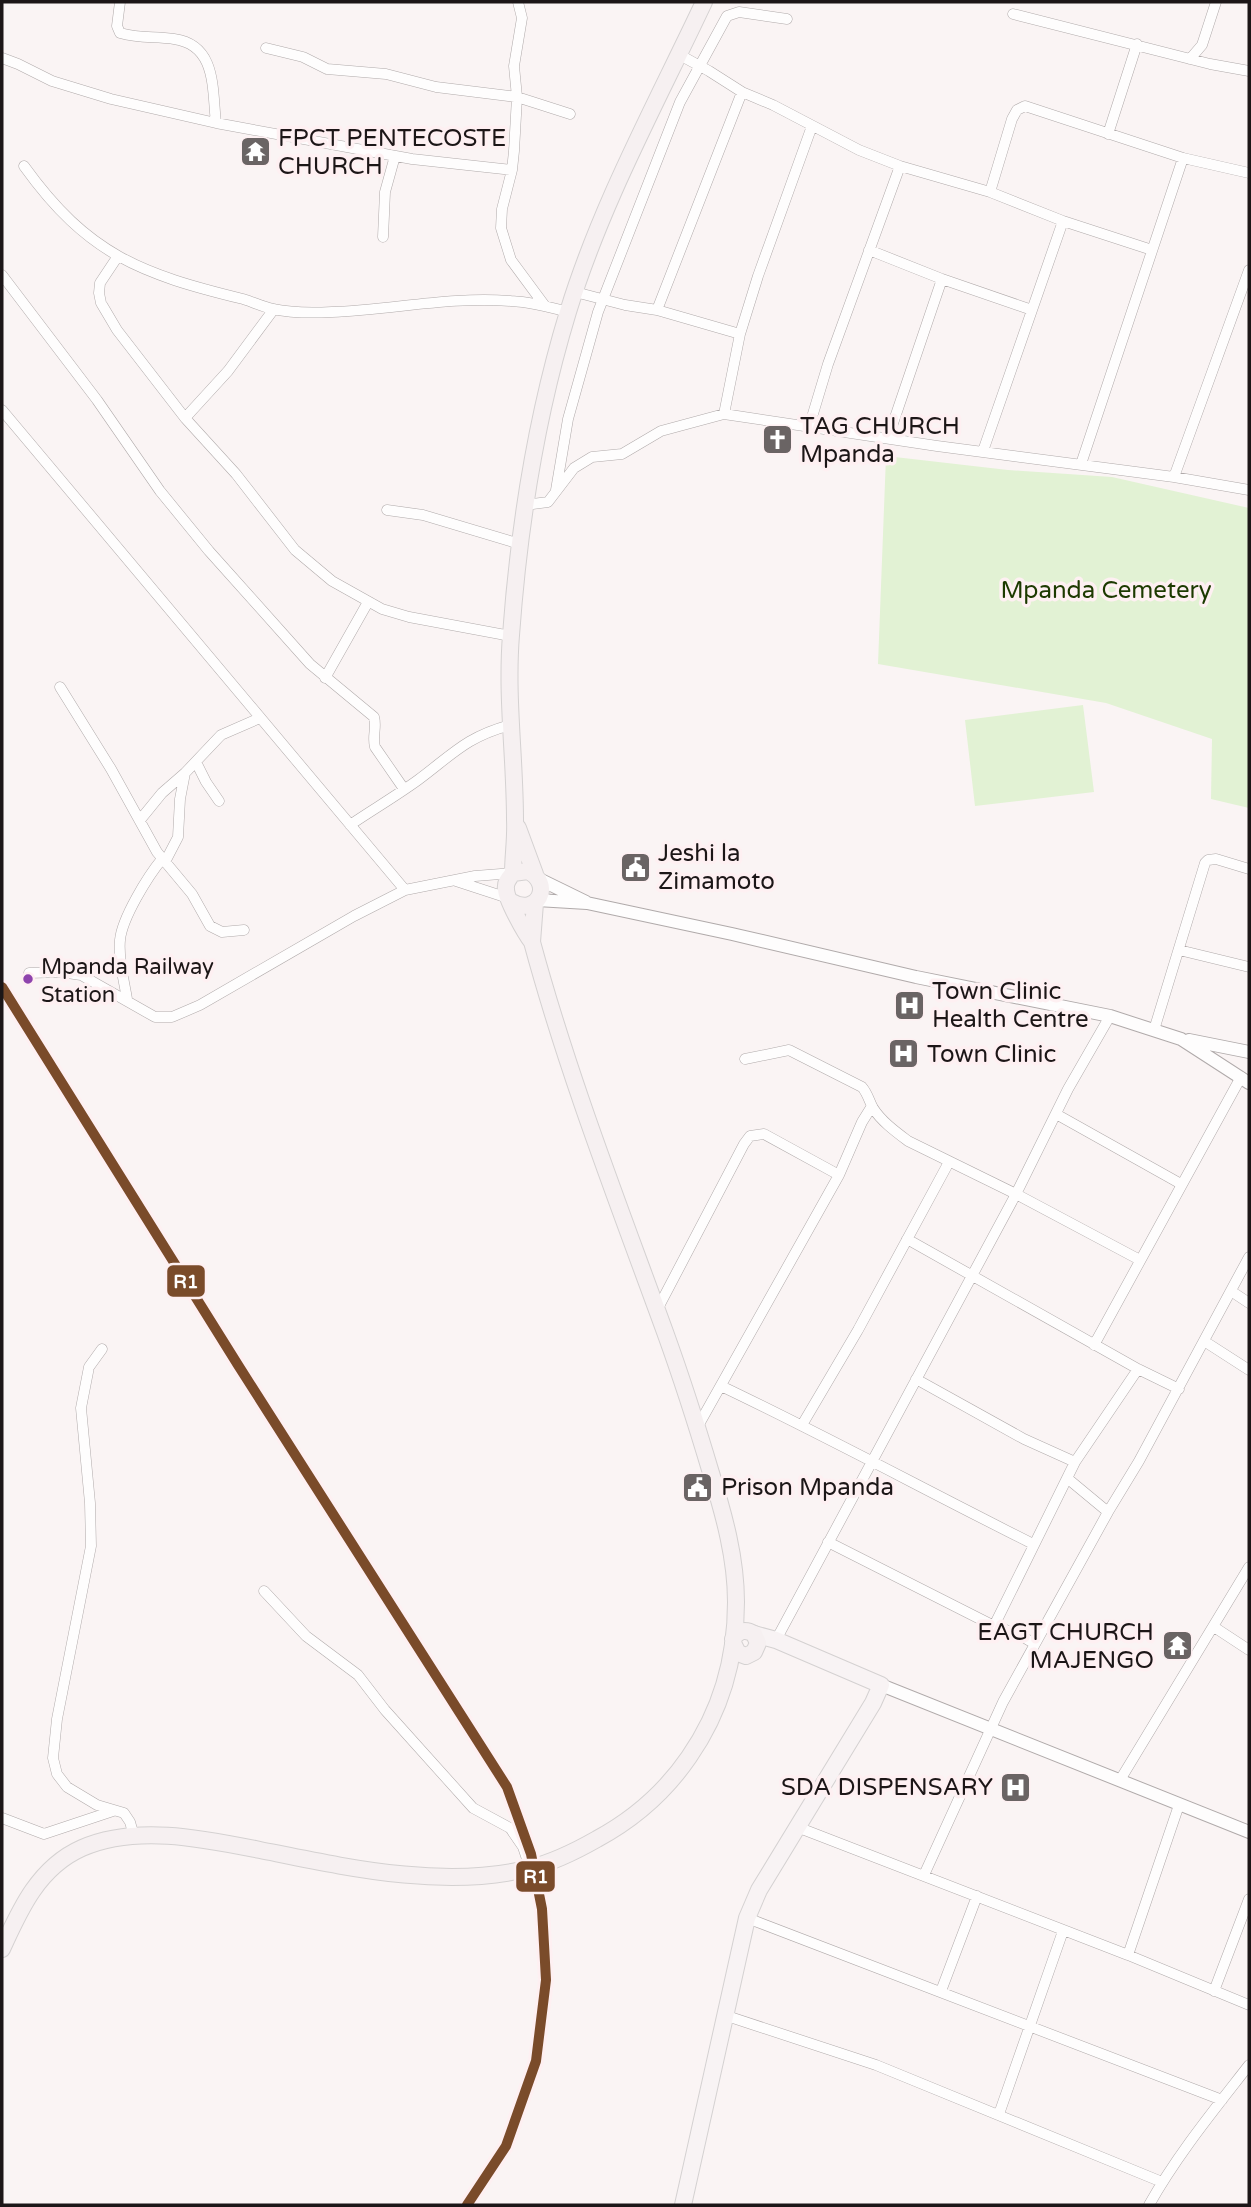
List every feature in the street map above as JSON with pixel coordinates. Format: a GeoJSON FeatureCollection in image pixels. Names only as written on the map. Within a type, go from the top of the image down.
{"type":"FeatureCollection","features":[{"type":"Feature","properties":{"kind":"highway"},"geometry":{"type":"LineString","coordinates":[[2,1949],[21,1908],[36,1885],[51,1869],[82,1848],[110,1839],[163,1836],[228,1844],[308,1860],[426,1877],[472,1877],[530,1868],[583,1847],[644,1808],[668,1784],[689,1757],[726,1684],[736,1600],[724,1510],[698,1426],[573,1079],[532,942],[520,925],[506,884],[513,873],[516,822],[510,724],[510,636],[525,505],[538,432],[575,292],[610,202],[698,4]]}},
{"type":"Feature","properties":{"kind":"highway"},"geometry":{"type":"LineString","coordinates":[[516,822],[541,886],[536,902],[532,942]]}},
{"type":"Feature","properties":{"kind":"highway"},"geometry":{"type":"LineString","coordinates":[[513,873],[528,871],[537,876]]}},
{"type":"Feature","properties":{"kind":"highway"},"geometry":{"type":"LineString","coordinates":[[510,900],[520,906],[536,902]]}},
{"type":"Feature","properties":{"kind":"highway"},"geometry":{"type":"LineString","coordinates":[[726,1684],[758,1643],[736,1600]]}},
{"type":"Feature","properties":{"kind":"highway"},"geometry":{"type":"LineString","coordinates":[[733,1641],[742,1631],[752,1632]]}},
{"type":"Feature","properties":{"kind":"highway"},"geometry":{"type":"LineString","coordinates":[[733,1641],[737,1653],[752,1653]]}},
{"type":"Feature","properties":{"kind":"main road"},"geometry":{"type":"LineString","coordinates":[[683,2205],[747,1918],[759,1890],[881,1685],[752,1632]]}},
{"type":"Feature","properties":{"kind":"main road"},"geometry":{"type":"LineString","coordinates":[[752,1653],[783,1643]]}},
{"type":"Feature","properties":{"kind":"street"},"geometry":{"type":"LineString","coordinates":[[120,2],[117,26],[120,33],[139,38],[174,39],[199,47],[209,68],[216,123]]}},
{"type":"Feature","properties":{"kind":"street"},"geometry":{"type":"LineString","coordinates":[[518,2],[522,18],[514,66],[517,97],[512,170],[500,221],[502,237],[516,268],[545,306]]}},
{"type":"Feature","properties":{"kind":"street"},"geometry":{"type":"LineString","coordinates":[[1190,59],[1202,45],[1216,2]]}},
{"type":"Feature","properties":{"kind":"street"},"geometry":{"type":"LineString","coordinates":[[555,494],[568,419],[592,330],[680,102],[727,16],[739,12],[788,19]]}},
{"type":"Feature","properties":{"kind":"street"},"geometry":{"type":"LineString","coordinates":[[1013,14],[1210,64],[1249,71]]}},
{"type":"Feature","properties":{"kind":"street"},"geometry":{"type":"LineString","coordinates":[[1108,134],[1137,44]]}},
{"type":"Feature","properties":{"kind":"street"},"geometry":{"type":"LineString","coordinates":[[1202,45],[1210,64]]}},
{"type":"Feature","properties":{"kind":"street"},"geometry":{"type":"LineString","coordinates":[[266,48],[303,57],[327,69],[386,74],[436,87],[517,97],[570,114]]}},
{"type":"Feature","properties":{"kind":"street"},"geometry":{"type":"LineString","coordinates":[[678,54],[741,92],[859,150],[900,166],[990,192],[1063,221],[1152,250]]}},
{"type":"Feature","properties":{"kind":"street"},"geometry":{"type":"LineString","coordinates":[[2,58],[52,81],[111,99],[216,123],[395,156],[512,170]]}},
{"type":"Feature","properties":{"kind":"street"},"geometry":{"type":"LineString","coordinates":[[657,310],[741,92]]}},
{"type":"Feature","properties":{"kind":"street"},"geometry":{"type":"LineString","coordinates":[[990,192],[1012,119],[1020,107],[1037,109],[1183,158],[1249,173]]}},
{"type":"Feature","properties":{"kind":"street"},"geometry":{"type":"LineString","coordinates":[[724,414],[740,334],[774,226],[812,126]]}},
{"type":"Feature","properties":{"kind":"street"},"geometry":{"type":"LineString","coordinates":[[383,237],[385,192],[395,156]]}},
{"type":"Feature","properties":{"kind":"street"},"geometry":{"type":"LineString","coordinates":[[1081,464],[1183,158]]}},
{"type":"Feature","properties":{"kind":"street"},"geometry":{"type":"LineString","coordinates":[[24,166],[47,198],[67,218],[98,244],[118,256],[145,271],[177,282],[274,309],[332,312],[476,300],[510,301],[568,312]]}},
{"type":"Feature","properties":{"kind":"street"},"geometry":{"type":"LineString","coordinates":[[809,427],[900,166]]}},
{"type":"Feature","properties":{"kind":"street"},"geometry":{"type":"LineString","coordinates":[[983,451],[1063,221]]}},
{"type":"Feature","properties":{"kind":"street"},"geometry":{"type":"LineString","coordinates":[[869,250],[1032,310]]}},
{"type":"Feature","properties":{"kind":"street"},"geometry":{"type":"LineString","coordinates":[[118,256],[100,283],[99,293],[101,303],[117,330],[185,418],[236,474],[295,550],[332,581],[368,602],[409,617],[510,636]]}},
{"type":"Feature","properties":{"kind":"street"},"geometry":{"type":"LineString","coordinates":[[1174,477],[1249,270]]}},
{"type":"Feature","properties":{"kind":"street"},"geometry":{"type":"LineString","coordinates":[[2,275],[97,400],[182,519],[325,678],[374,717],[375,747],[404,789]]}},
{"type":"Feature","properties":{"kind":"street"},"geometry":{"type":"LineString","coordinates":[[888,438],[942,279]]}},
{"type":"Feature","properties":{"kind":"street"},"geometry":{"type":"LineString","coordinates":[[575,292],[657,310],[740,334]]}},
{"type":"Feature","properties":{"kind":"street"},"geometry":{"type":"LineString","coordinates":[[185,418],[228,371],[274,309]]}},
{"type":"Feature","properties":{"kind":"street"},"geometry":{"type":"LineString","coordinates":[[2,410],[405,890]]}},
{"type":"Feature","properties":{"kind":"street"},"geometry":{"type":"LineString","coordinates":[[525,505],[548,502],[575,468],[592,457],[622,454],[661,431],[724,414],[1174,477],[1249,490]]}},
{"type":"Feature","properties":{"kind":"street"},"geometry":{"type":"LineString","coordinates":[[387,510],[430,517],[520,544]]}},
{"type":"Feature","properties":{"kind":"street"},"geometry":{"type":"LineString","coordinates":[[325,678],[368,602]]}},
{"type":"Feature","properties":{"kind":"street"},"geometry":{"type":"LineString","coordinates":[[60,687],[164,861],[192,894],[210,926],[222,932],[244,930]]}},
{"type":"Feature","properties":{"kind":"street"},"geometry":{"type":"LineString","coordinates":[[140,820],[162,793],[186,774],[221,735],[260,718]]}},
{"type":"Feature","properties":{"kind":"street"},"geometry":{"type":"LineString","coordinates":[[349,825],[404,789],[464,743],[487,731],[510,724]]}},
{"type":"Feature","properties":{"kind":"street"},"geometry":{"type":"LineString","coordinates":[[196,762],[219,801]]}},
{"type":"Feature","properties":{"kind":"street"},"geometry":{"type":"LineString","coordinates":[[127,999],[119,942],[122,927],[148,875],[164,861],[178,837],[180,799],[186,774]]}},
{"type":"Feature","properties":{"kind":"street"},"geometry":{"type":"LineString","coordinates":[[1154,1030],[1205,863],[1216,859],[1249,869]]}},
{"type":"Feature","properties":{"kind":"street"},"geometry":{"type":"LineString","coordinates":[[29,973],[61,972],[81,975],[155,1017],[172,1017],[200,1005],[354,916],[405,890],[475,876],[513,873]]}},
{"type":"Feature","properties":{"kind":"street"},"geometry":{"type":"LineString","coordinates":[[537,876],[587,903]]}},
{"type":"Feature","properties":{"kind":"street"},"geometry":{"type":"LineString","coordinates":[[456,881],[510,900]]}},
{"type":"Feature","properties":{"kind":"street"},"geometry":{"type":"LineString","coordinates":[[536,902],[587,903],[916,977],[1110,1016],[1181,1039],[1249,1052]]}},
{"type":"Feature","properties":{"kind":"street"},"geometry":{"type":"LineString","coordinates":[[1178,950],[1249,967]]}},
{"type":"Feature","properties":{"kind":"street"},"geometry":{"type":"LineString","coordinates":[[783,1643],[828,1542],[1110,1016]]}},
{"type":"Feature","properties":{"kind":"street"},"geometry":{"type":"LineString","coordinates":[[1094,1345],[1181,1184],[1245,1080],[1181,1039]]}},
{"type":"Feature","properties":{"kind":"street"},"geometry":{"type":"LineString","coordinates":[[745,1059],[782,1050],[798,1053],[862,1087],[872,1106],[908,1141],[1016,1194],[1140,1261]]}},
{"type":"Feature","properties":{"kind":"street"},"geometry":{"type":"LineString","coordinates":[[698,1426],[839,1175],[862,1122],[872,1106]]}},
{"type":"Feature","properties":{"kind":"street"},"geometry":{"type":"LineString","coordinates":[[1056,1114],[1181,1184]]}},
{"type":"Feature","properties":{"kind":"street"},"geometry":{"type":"LineString","coordinates":[[657,1311],[750,1136],[764,1134],[839,1175]]}},
{"type":"Feature","properties":{"kind":"street"},"geometry":{"type":"LineString","coordinates":[[802,1425],[864,1320],[948,1162]]}},
{"type":"Feature","properties":{"kind":"street"},"geometry":{"type":"LineString","coordinates":[[907,1239],[1138,1370],[1179,1388]]}},
{"type":"Feature","properties":{"kind":"street"},"geometry":{"type":"LineString","coordinates":[[925,1875],[990,1729],[1249,1257]]}},
{"type":"Feature","properties":{"kind":"street"},"geometry":{"type":"LineString","coordinates":[[1231,1291],[1249,1303]]}},
{"type":"Feature","properties":{"kind":"street"},"geometry":{"type":"LineString","coordinates":[[1204,1341],[1249,1370]]}},
{"type":"Feature","properties":{"kind":"street"},"geometry":{"type":"LineString","coordinates":[[102,1349],[89,1367],[81,1408],[90,1503],[91,1546],[57,1719],[53,1758],[57,1774],[67,1787],[97,1805],[127,1816],[134,1836]]}},
{"type":"Feature","properties":{"kind":"street"},"geometry":{"type":"LineString","coordinates":[[994,1626],[1075,1462],[1138,1370]]}},
{"type":"Feature","properties":{"kind":"street"},"geometry":{"type":"LineString","coordinates":[[916,1379],[1024,1439],[1075,1462]]}},
{"type":"Feature","properties":{"kind":"street"},"geometry":{"type":"LineString","coordinates":[[721,1386],[1033,1544]]}},
{"type":"Feature","properties":{"kind":"street"},"geometry":{"type":"LineString","coordinates":[[1067,1478],[1108,1513]]}},
{"type":"Feature","properties":{"kind":"street"},"geometry":{"type":"LineString","coordinates":[[828,1542],[1035,1644]]}},
{"type":"Feature","properties":{"kind":"street"},"geometry":{"type":"LineString","coordinates":[[1120,1780],[1249,1567]]}},
{"type":"Feature","properties":{"kind":"street"},"geometry":{"type":"LineString","coordinates":[[264,1591],[306,1636],[358,1675],[385,1710],[473,1808],[510,1828],[523,1847],[530,1868]]}},
{"type":"Feature","properties":{"kind":"street"},"geometry":{"type":"LineString","coordinates":[[1214,1627],[1249,1650]]}},
{"type":"Feature","properties":{"kind":"street"},"geometry":{"type":"LineString","coordinates":[[881,1685],[1249,1832]]}},
{"type":"Feature","properties":{"kind":"street"},"geometry":{"type":"LineString","coordinates":[[1128,1955],[1180,1805]]}},
{"type":"Feature","properties":{"kind":"street"},"geometry":{"type":"LineString","coordinates":[[2,1818],[44,1834],[114,1811]]}},
{"type":"Feature","properties":{"kind":"street"},"geometry":{"type":"LineString","coordinates":[[797,1827],[925,1875],[1249,2005]]}},
{"type":"Feature","properties":{"kind":"street"},"geometry":{"type":"LineString","coordinates":[[942,1991],[977,1896]]}},
{"type":"Feature","properties":{"kind":"street"},"geometry":{"type":"LineString","coordinates":[[1214,1991],[1249,1899]]}},
{"type":"Feature","properties":{"kind":"street"},"geometry":{"type":"LineString","coordinates":[[747,1918],[1222,2100]]}},
{"type":"Feature","properties":{"kind":"street"},"geometry":{"type":"LineString","coordinates":[[999,2114],[1063,1931]]}},
{"type":"Feature","properties":{"kind":"street"},"geometry":{"type":"LineString","coordinates":[[724,2015],[876,2065],[1162,2182]]}},
{"type":"Feature","properties":{"kind":"street"},"geometry":{"type":"LineString","coordinates":[[1149,2205],[1162,2182],[1249,2065]]}},
{"type":"Feature","properties":{"kind":"green space","name":"Mpanda Cemetery"},"geometry":{"type":"Polygon","coordinates":[[[886,456],[1008,470],[1112,477],[1249,508],[1249,808],[1211,799],[1212,739],[1106,703],[878,664],[886,456]]]}},
{"type":"Feature","properties":{"kind":"green space"},"geometry":{"type":"Polygon","coordinates":[[[1083,705],[1094,792],[975,806],[965,720],[1083,705]]]}},
{"type":"Feature","properties":{"kind":"transit line","name":"R1"},"geometry":{"type":"LineString","coordinates":[[2,987],[238,1365],[507,1787],[531,1854],[542,1909],[546,1980],[536,2061],[506,2146],[467,2205]]}},
{"type":"Feature","properties":{"kind":"place","name":"FPCT PENTECOSTE CHURCH"},"geometry":{"type":"Point","coordinates":[255,152]}},
{"type":"Feature","properties":{"kind":"place","name":"TAG CHURCH Mpanda"},"geometry":{"type":"Point","coordinates":[777,440]}},
{"type":"Feature","properties":{"kind":"place","name":"Jeshi la Zimamoto"},"geometry":{"type":"Point","coordinates":[635,867]}},
{"type":"Feature","properties":{"kind":"place","name":"Mpanda Railway Station"},"geometry":{"type":"Point","coordinates":[28,979]}},
{"type":"Feature","properties":{"kind":"place","name":"Town Clinic Health Centre"},"geometry":{"type":"Point","coordinates":[909,1005]}},
{"type":"Feature","properties":{"kind":"place","name":"Town Clinic"},"geometry":{"type":"Point","coordinates":[904,1054]}},
{"type":"Feature","properties":{"kind":"place","name":"Prison Mpanda"},"geometry":{"type":"Point","coordinates":[698,1487]}},
{"type":"Feature","properties":{"kind":"place","name":"EAGT CHURCH MAJENGO"},"geometry":{"type":"Point","coordinates":[1177,1646]}},
{"type":"Feature","properties":{"kind":"place","name":"SDA DISPENSARY"},"geometry":{"type":"Point","coordinates":[1016,1787]}}]}
